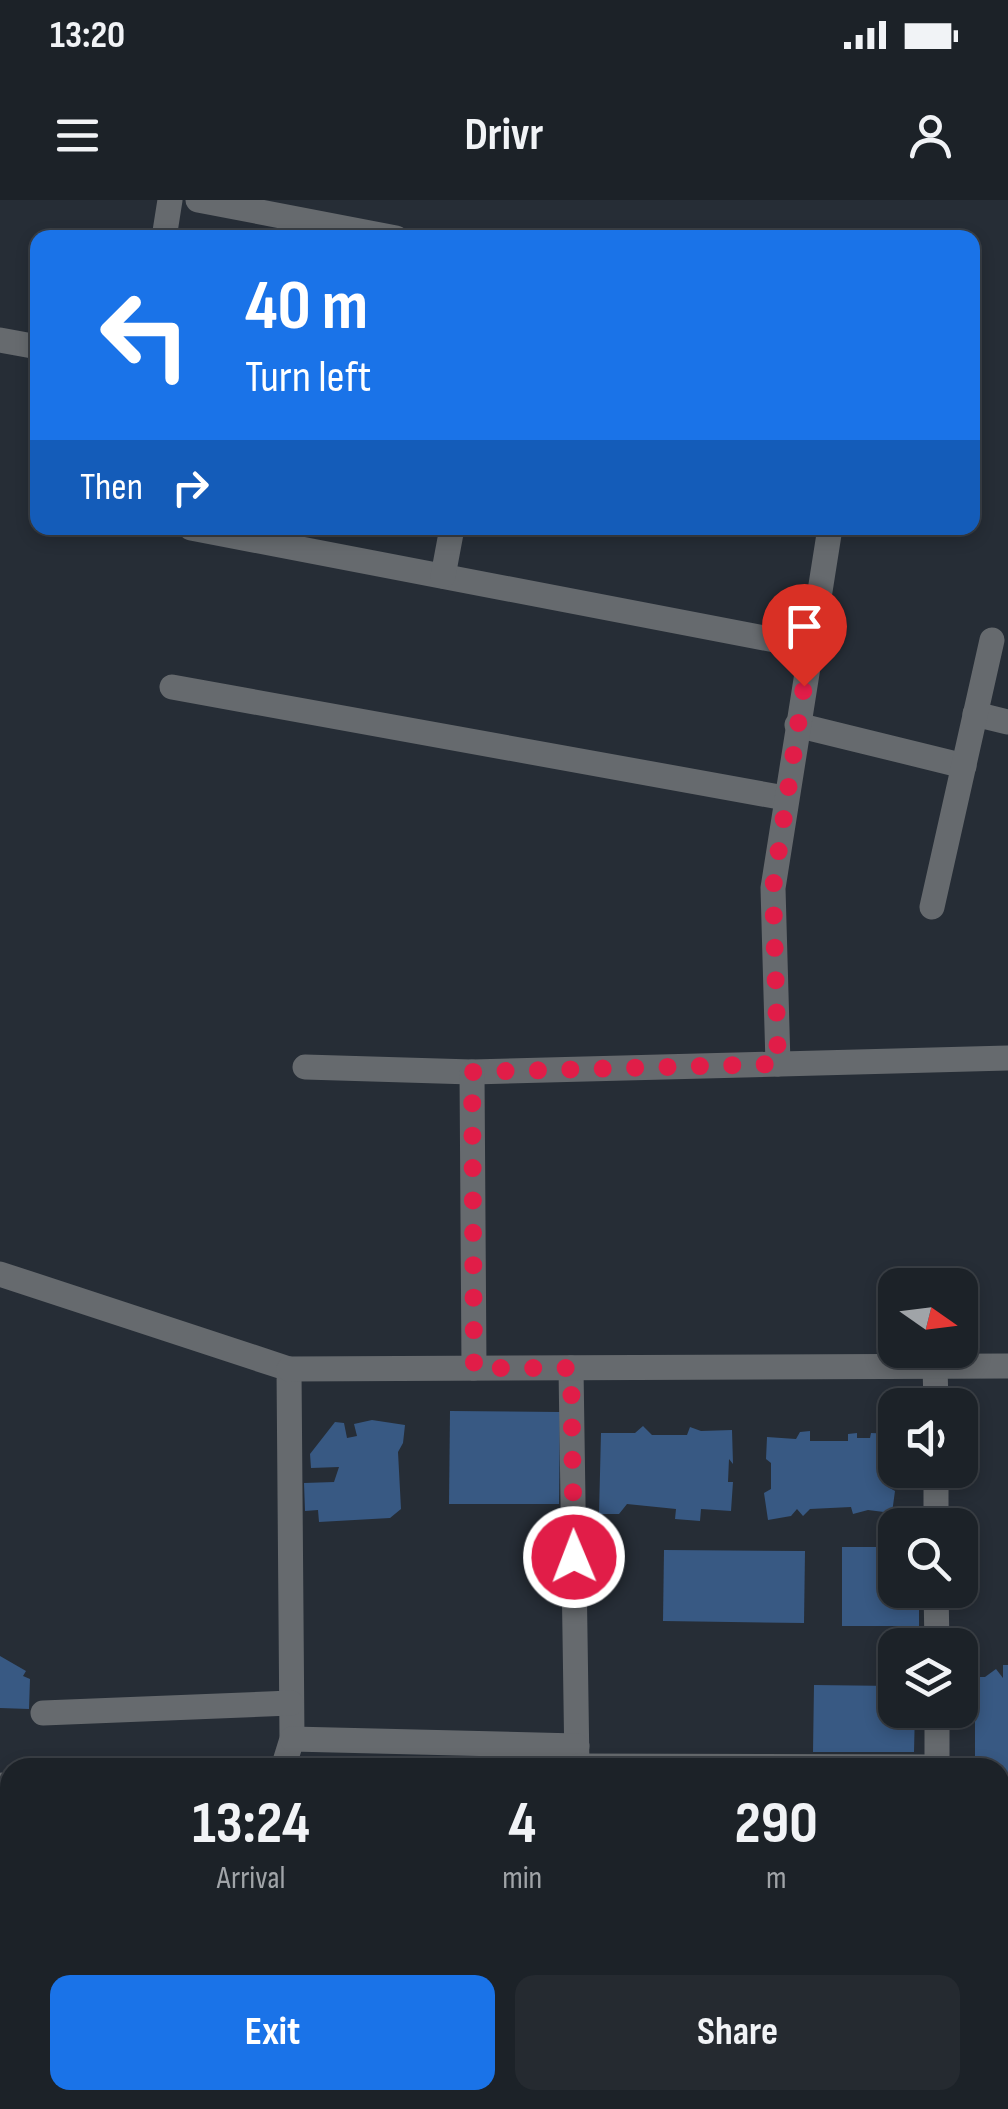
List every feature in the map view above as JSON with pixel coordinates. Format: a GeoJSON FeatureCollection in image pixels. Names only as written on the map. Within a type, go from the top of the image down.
{"type":"FeatureCollection","features":[{"type":"Feature","properties":{"kind":"street"},"geometry":{"type":"LineString","coordinates":[[165,230],[170,200]]}},
{"type":"Feature","properties":{"kind":"street"},"geometry":{"type":"LineString","coordinates":[[198,200],[354,230]]}},
{"type":"Feature","properties":{"kind":"street"},"geometry":{"type":"LineString","coordinates":[[0,340],[30,346]]}},
{"type":"Feature","properties":{"kind":"street"},"geometry":{"type":"LineString","coordinates":[[227,535],[810,647]]}},
{"type":"Feature","properties":{"kind":"street"},"geometry":{"type":"LineString","coordinates":[[443,576],[451,535]]}},
{"type":"Feature","properties":{"kind":"street"},"geometry":{"type":"LineString","coordinates":[[778,1064],[773,888],[829,535]]}},
{"type":"Feature","properties":{"kind":"street"},"geometry":{"type":"LineString","coordinates":[[932,906],[992,640]]}},
{"type":"Feature","properties":{"kind":"street"},"geometry":{"type":"LineString","coordinates":[[172,687],[785,798]]}},
{"type":"Feature","properties":{"kind":"street"},"geometry":{"type":"LineString","coordinates":[[976,714],[1008,722]]}},
{"type":"Feature","properties":{"kind":"street"},"geometry":{"type":"LineString","coordinates":[[797,724],[964,766]]}},
{"type":"Feature","properties":{"kind":"street"},"geometry":{"type":"LineString","coordinates":[[305,1067],[472,1072],[1008,1058]]}},
{"type":"Feature","properties":{"kind":"street"},"geometry":{"type":"LineString","coordinates":[[472,1072],[474,1368]]}},
{"type":"Feature","properties":{"kind":"street"},"geometry":{"type":"LineString","coordinates":[[0,1274],[290,1369],[878,1366]]}},
{"type":"Feature","properties":{"kind":"street"},"geometry":{"type":"LineString","coordinates":[[978,1366],[1008,1366]]}},
{"type":"Feature","properties":{"kind":"street"},"geometry":{"type":"LineString","coordinates":[[571,1368],[578,1758]]}},
{"type":"Feature","properties":{"kind":"street"},"geometry":{"type":"LineString","coordinates":[[286,1758],[292,1739],[290,1369]]}},
{"type":"Feature","properties":{"kind":"street"},"geometry":{"type":"LineString","coordinates":[[43,1714],[292,1704]]}},
{"type":"Feature","properties":{"kind":"street"},"geometry":{"type":"LineString","coordinates":[[937,1728],[937,1758]]}},
{"type":"Feature","properties":{"kind":"street"},"geometry":{"type":"LineString","coordinates":[[292,1739],[551,1758]]}},
{"type":"Feature","properties":{"kind":"building"},"geometry":{"type":"Polygon","coordinates":[[[450,1411],[560,1412],[559,1504],[449,1504],[450,1411]]]}},
{"type":"Feature","properties":{"kind":"building"},"geometry":{"type":"Polygon","coordinates":[[[372,1420],[405,1425],[398,1452],[401,1509],[390,1518],[319,1522],[318,1510],[305,1511],[304,1483],[334,1482],[339,1467],[311,1468],[310,1454],[335,1422],[344,1423],[347,1438],[357,1436],[354,1424],[372,1420]]]}},
{"type":"Feature","properties":{"kind":"building"},"geometry":{"type":"Polygon","coordinates":[[[643,1426],[652,1435],[687,1435],[690,1427],[701,1431],[732,1430],[733,1464],[729,1459],[728,1482],[733,1482],[731,1511],[701,1509],[700,1521],[675,1519],[676,1509],[627,1504],[619,1514],[599,1514],[601,1433],[635,1433],[643,1426]]]}},
{"type":"Feature","properties":{"kind":"building"},"geometry":{"type":"Polygon","coordinates":[[[810,1431],[810,1441],[848,1441],[848,1434],[870,1438],[871,1433],[878,1433],[878,1488],[895,1491],[893,1508],[853,1514],[851,1507],[810,1509],[803,1516],[797,1509],[791,1516],[768,1520],[764,1493],[771,1489],[771,1463],[766,1459],[767,1437],[796,1439],[800,1432],[810,1431]]]}},
{"type":"Feature","properties":{"kind":"building"},"geometry":{"type":"Polygon","coordinates":[[[842,1547],[878,1547],[878,1608],[919,1608],[919,1626],[842,1626],[842,1547]]]}},
{"type":"Feature","properties":{"kind":"building"},"geometry":{"type":"Polygon","coordinates":[[[664,1550],[805,1551],[804,1623],[663,1621],[664,1550]]]}},
{"type":"Feature","properties":{"kind":"building"},"geometry":{"type":"Polygon","coordinates":[[[0,1656],[26,1671],[23,1676],[30,1679],[29,1709],[0,1708],[0,1656]]]}},
{"type":"Feature","properties":{"kind":"building"},"geometry":{"type":"Polygon","coordinates":[[[1003,1665],[1008,1665],[1008,1758],[975,1758],[978,1677],[996,1669],[1003,1678],[1003,1665]]]}},
{"type":"Feature","properties":{"kind":"building"},"geometry":{"type":"Polygon","coordinates":[[[814,1685],[878,1686],[878,1728],[915,1728],[914,1752],[813,1752],[814,1685]]]}},
{"type":"Feature","properties":{"kind":"route"},"geometry":{"type":"LineString","coordinates":[[574,1557],[571,1368],[474,1368],[472,1072],[778,1064],[773,888],[804,686]]}}]}
